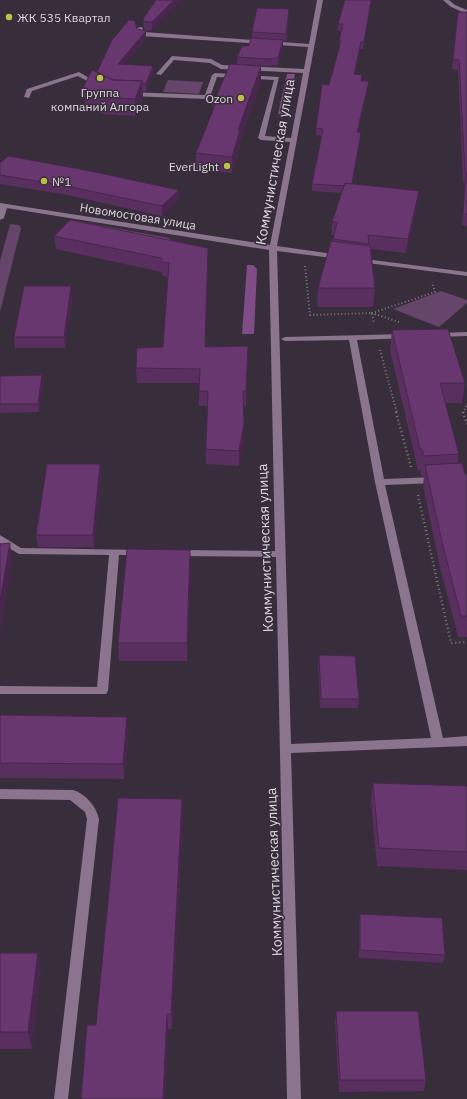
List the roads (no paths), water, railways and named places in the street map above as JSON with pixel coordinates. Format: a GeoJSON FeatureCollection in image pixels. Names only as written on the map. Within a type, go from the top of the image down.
{"type":"FeatureCollection","features":[{"type":"Feature","properties":{"kind":"street","name":"Коммунистическая улица"},"geometry":{"type":"LineString","coordinates":[[294,1099],[273,248],[305,71],[320,0]]}},
{"type":"Feature","properties":{"kind":"street"},"geometry":{"type":"LineString","coordinates":[[446,0],[454,6],[467,12]]}},
{"type":"Feature","properties":{"kind":"street"},"geometry":{"type":"LineString","coordinates":[[140,28],[140,34],[311,46]]}},
{"type":"Feature","properties":{"kind":"street"},"geometry":{"type":"LineString","coordinates":[[159,74],[172,58],[211,61],[221,67],[305,71]]}},
{"type":"Feature","properties":{"kind":"street"},"geometry":{"type":"LineString","coordinates":[[27,98],[29,90],[79,74],[103,87]]}},
{"type":"Feature","properties":{"kind":"street"},"geometry":{"type":"LineString","coordinates":[[122,94],[207,97],[215,75],[277,78],[261,138],[292,140]]}},
{"type":"Feature","properties":{"kind":"street"},"geometry":{"type":"LineString","coordinates":[[0,218],[2,205]]}},
{"type":"Feature","properties":{"kind":"street","name":"Новомостовая улица"},"geometry":{"type":"LineString","coordinates":[[2,205],[273,248],[467,274]]}},
{"type":"Feature","properties":{"kind":"street"},"geometry":{"type":"LineString","coordinates":[[430,335],[467,334]]}},
{"type":"Feature","properties":{"kind":"street"},"geometry":{"type":"LineString","coordinates":[[285,340],[415,336]]}},
{"type":"Feature","properties":{"kind":"street"},"geometry":{"type":"LineString","coordinates":[[353,338],[380,482],[438,743]]}},
{"type":"Feature","properties":{"kind":"street"},"geometry":{"type":"LineString","coordinates":[[380,482],[444,480]]}},
{"type":"Feature","properties":{"kind":"street"},"geometry":{"type":"LineString","coordinates":[[0,538],[19,551],[154,553]]}},
{"type":"Feature","properties":{"kind":"street"},"geometry":{"type":"LineString","coordinates":[[0,690],[102,690],[114,552]]}},
{"type":"Feature","properties":{"kind":"street"},"geometry":{"type":"LineString","coordinates":[[169,553],[280,554]]}},
{"type":"Feature","properties":{"kind":"street"},"geometry":{"type":"LineString","coordinates":[[285,748],[467,741]]}},
{"type":"Feature","properties":{"kind":"street"},"geometry":{"type":"LineString","coordinates":[[0,794],[73,795],[83,801],[91,810],[93,819],[61,1099]]}},
{"type":"Feature","properties":{"kind":"place","name":"ЖК 535 Квартал"},"geometry":{"type":"Point","coordinates":[9,17]}},
{"type":"Feature","properties":{"kind":"place","name":"Группа компаний Алгора"},"geometry":{"type":"Point","coordinates":[100,78]}},
{"type":"Feature","properties":{"kind":"place","name":"Ozon"},"geometry":{"type":"Point","coordinates":[241,98]}},
{"type":"Feature","properties":{"kind":"place","name":"EverLight"},"geometry":{"type":"Point","coordinates":[227,166]}},
{"type":"Feature","properties":{"kind":"place","name":"№1"},"geometry":{"type":"Point","coordinates":[44,181]}}]}
